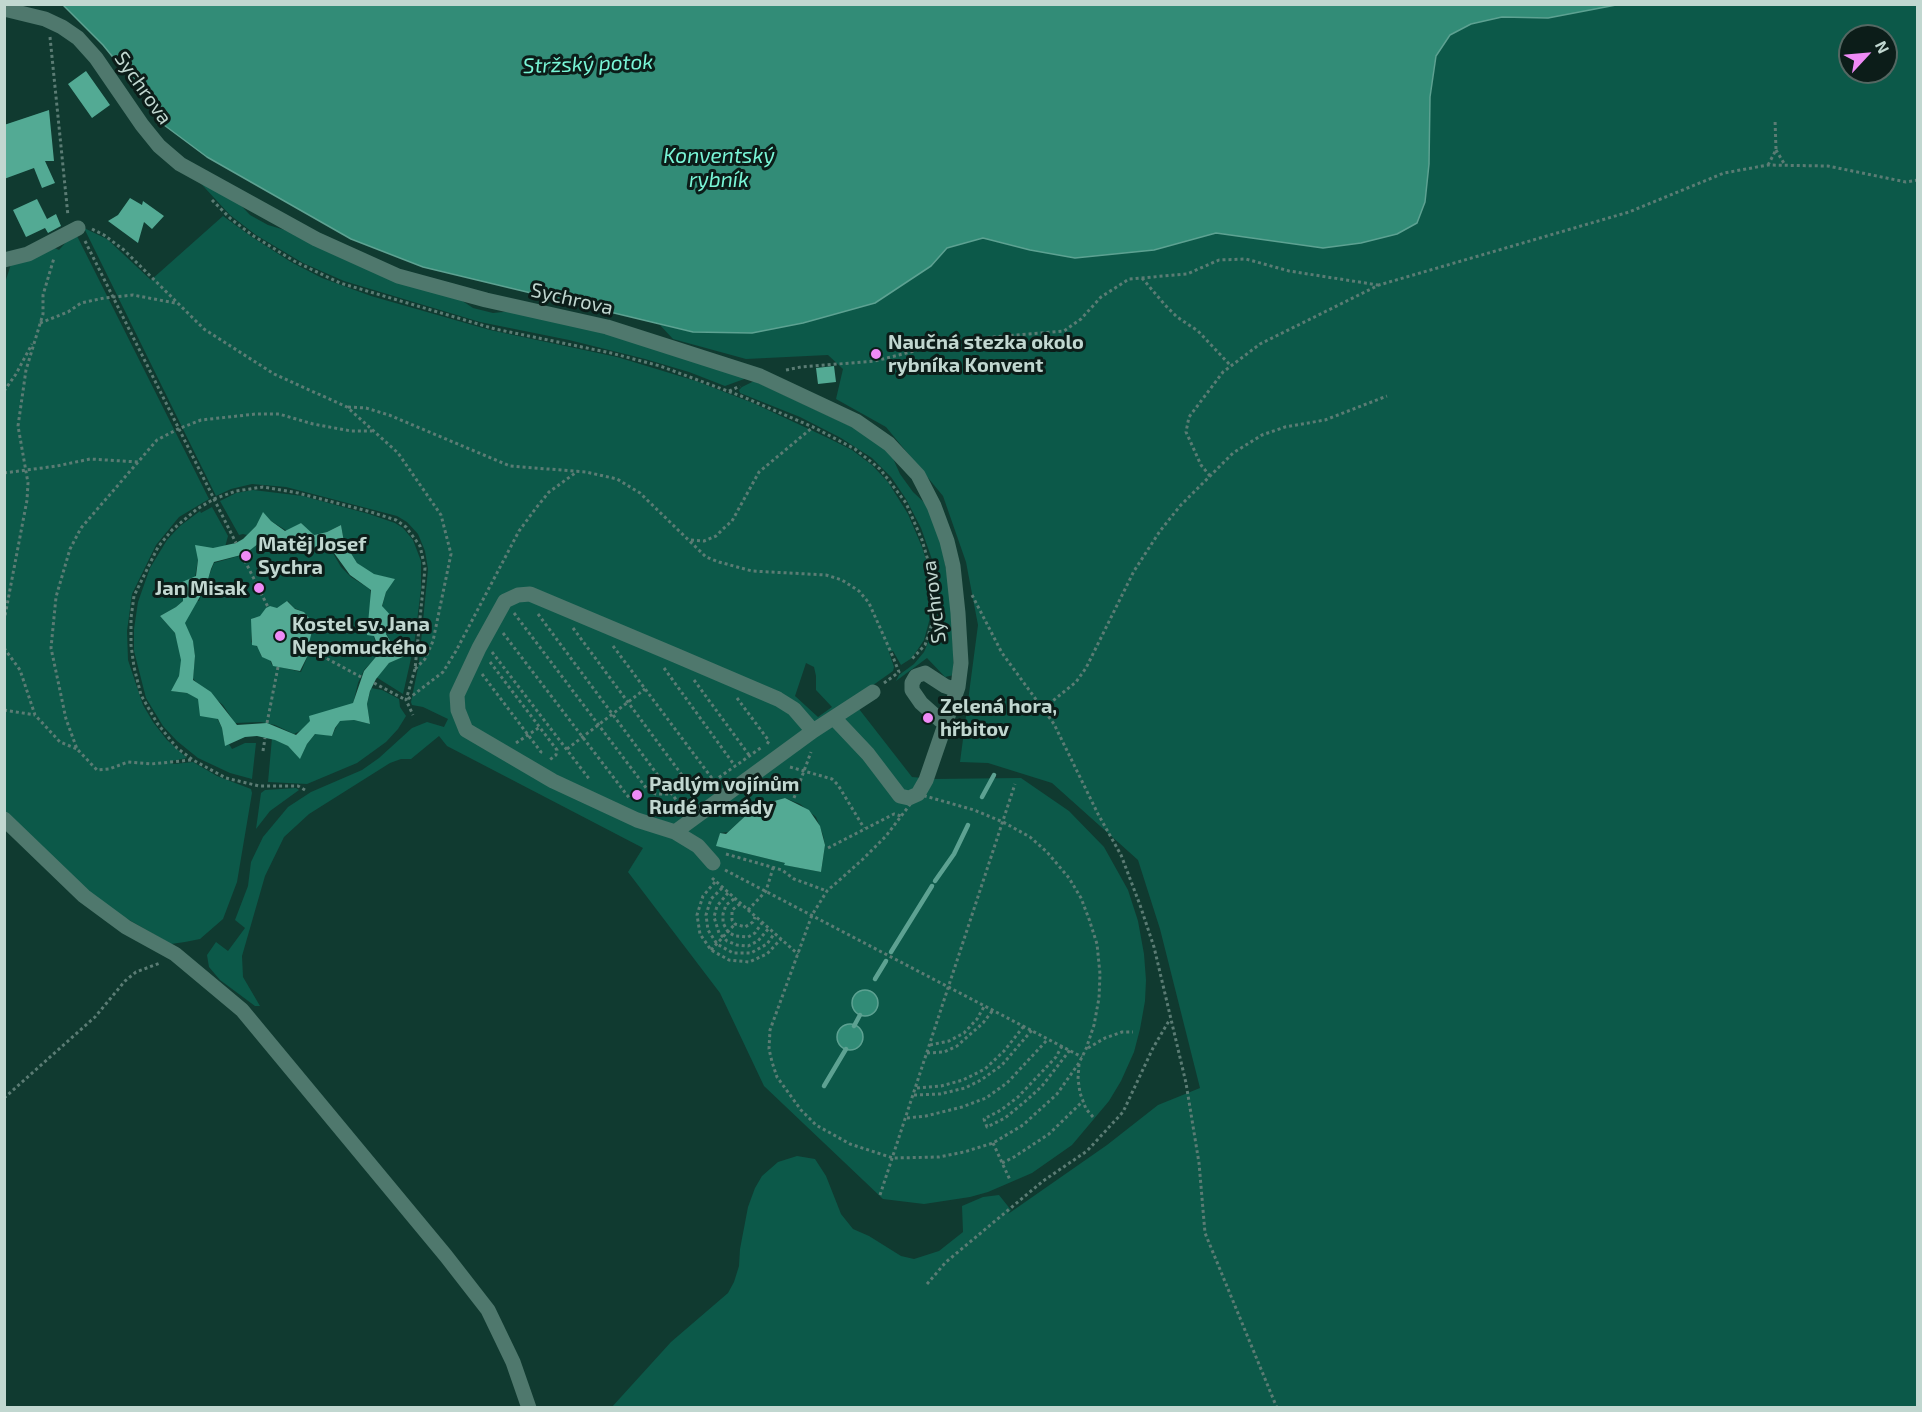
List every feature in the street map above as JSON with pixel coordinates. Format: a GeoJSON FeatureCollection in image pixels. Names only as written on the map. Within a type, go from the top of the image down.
{"type":"FeatureCollection","features":[{"type":"Feature","properties":{"kind":"street","name":"Sychrova"},"geometry":{"type":"LineString","coordinates":[[4,9],[45,20],[62,27],[78,38],[90,51],[142,125],[159,146],[180,164],[316,238],[398,276],[486,300],[607,327],[760,376],[856,421],[889,444],[918,475],[934,506],[953,566],[961,663],[958,687],[926,780],[918,794]]}},
{"type":"Feature","properties":{"kind":"street"},"geometry":{"type":"LineString","coordinates":[[4,260],[27,254],[73,222]]}},
{"type":"Feature","properties":{"kind":"street"},"geometry":{"type":"LineString","coordinates":[[713,863],[698,846],[675,832],[633,818],[553,782],[466,730],[458,710],[457,695],[505,601],[518,595],[530,594],[646,642],[778,699],[794,709],[813,731]]}},
{"type":"Feature","properties":{"kind":"street"},"geometry":{"type":"LineString","coordinates":[[947,721],[940,720],[921,703],[912,690],[912,683],[916,676],[925,673],[945,686],[954,689],[958,687]]}},
{"type":"Feature","properties":{"kind":"street"},"geometry":{"type":"LineString","coordinates":[[675,832],[813,731],[873,692]]}},
{"type":"Feature","properties":{"kind":"street"},"geometry":{"type":"LineString","coordinates":[[834,718],[868,753],[900,796],[909,798],[918,794]]}},
{"type":"Feature","properties":{"kind":"street"},"geometry":{"type":"LineString","coordinates":[[4,819],[84,896],[126,927],[175,954],[242,1010],[488,1310],[513,1362],[529,1407]]}},
{"type":"Feature","properties":{"kind":"path"},"geometry":{"type":"LineString","coordinates":[[45,20],[50,37],[73,222],[236,543]]}},
{"type":"Feature","properties":{"kind":"path"},"geometry":{"type":"LineString","coordinates":[[1775,119],[1776,150],[1785,165]]}},
{"type":"Feature","properties":{"kind":"path"},"geometry":{"type":"LineString","coordinates":[[1768,165],[1776,150]]}},
{"type":"Feature","properties":{"kind":"path"},"geometry":{"type":"LineString","coordinates":[[1210,476],[1201,465],[1186,432],[1189,417],[1223,372],[1260,344],[1379,285],[1629,212],[1724,173],[1768,165],[1828,166],[1906,182],[1917,180]]}},
{"type":"Feature","properties":{"kind":"path"},"geometry":{"type":"LineString","coordinates":[[73,222],[111,240],[204,329],[274,374],[347,407],[398,453],[441,515],[451,554],[433,641],[425,659],[415,669]]}},
{"type":"Feature","properties":{"kind":"path"},"geometry":{"type":"LineString","coordinates":[[4,621],[27,500],[28,483],[18,426],[26,370],[43,314],[43,295],[57,250]]}},
{"type":"Feature","properties":{"kind":"path"},"geometry":{"type":"LineString","coordinates":[[760,376],[801,367],[875,360],[958,340],[1064,331],[1081,319],[1101,297],[1129,279],[1187,274],[1219,260],[1246,259],[1288,271],[1379,285]]}},
{"type":"Feature","properties":{"kind":"path"},"geometry":{"type":"LineString","coordinates":[[1142,278],[1165,305],[1198,331],[1230,366]]}},
{"type":"Feature","properties":{"kind":"path"},"geometry":{"type":"LineString","coordinates":[[40,323],[68,312],[81,303],[112,297],[142,296],[177,304]]}},
{"type":"Feature","properties":{"kind":"path"},"geometry":{"type":"LineString","coordinates":[[4,391],[16,375],[35,337]]}},
{"type":"Feature","properties":{"kind":"path"},"geometry":{"type":"LineString","coordinates":[[729,391],[813,427],[855,449],[880,469],[906,503],[922,540],[934,580],[937,607],[925,645],[919,654],[891,678]]}},
{"type":"Feature","properties":{"kind":"path"},"geometry":{"type":"LineString","coordinates":[[1044,708],[1076,682],[1086,668],[1140,561],[1160,531],[1233,453],[1262,435],[1285,427],[1325,420],[1387,396]]}},
{"type":"Feature","properties":{"kind":"path"},"geometry":{"type":"LineString","coordinates":[[347,407],[366,408],[389,414],[510,466],[578,471],[617,479],[640,493],[706,557],[720,562],[752,571],[826,575],[842,580],[859,591],[870,603],[899,672]]}},
{"type":"Feature","properties":{"kind":"path"},"geometry":{"type":"LineString","coordinates":[[193,760],[151,764],[128,762],[109,769],[97,770],[77,749],[66,719],[51,648],[56,597],[70,549],[81,528],[157,440],[201,420],[279,414],[313,424],[351,431],[372,431]]}},
{"type":"Feature","properties":{"kind":"path"},"geometry":{"type":"LineString","coordinates":[[689,540],[704,541],[723,530],[732,521],[759,472],[813,427]]}},
{"type":"Feature","properties":{"kind":"path"},"geometry":{"type":"LineString","coordinates":[[4,473],[90,459],[138,462]]}},
{"type":"Feature","properties":{"kind":"path"},"geometry":{"type":"LineString","coordinates":[[406,700],[442,672],[462,641],[519,531],[549,492],[578,471]]}},
{"type":"Feature","properties":{"kind":"path"},"geometry":{"type":"LineString","coordinates":[[304,790],[298,786],[259,786],[226,778],[193,760],[177,748],[157,723],[141,695],[130,645],[134,596],[158,547],[171,530],[186,517],[214,500],[248,488],[298,493],[371,512],[396,520],[406,526],[420,546],[424,568],[415,669],[406,700]]}},
{"type":"Feature","properties":{"kind":"path"},"geometry":{"type":"LineString","coordinates":[[242,555],[268,607]]}},
{"type":"Feature","properties":{"kind":"path"},"geometry":{"type":"LineString","coordinates":[[968,589],[1002,653],[1054,724],[1120,855],[1154,947],[1186,1083],[1199,1163],[1205,1233],[1277,1407]]}},
{"type":"Feature","properties":{"kind":"path"},"geometry":{"type":"LineString","coordinates":[[524,595],[691,820]]}},
{"type":"Feature","properties":{"kind":"path"},"geometry":{"type":"LineString","coordinates":[[505,601],[647,789],[656,794],[672,794]]}},
{"type":"Feature","properties":{"kind":"path"},"geometry":{"type":"LineString","coordinates":[[555,605],[696,795],[681,806]]}},
{"type":"Feature","properties":{"kind":"path"},"geometry":{"type":"LineString","coordinates":[[494,621],[630,800],[634,808],[633,818]]}},
{"type":"Feature","properties":{"kind":"path"},"geometry":{"type":"LineString","coordinates":[[594,621],[714,781],[769,741],[718,673]]}},
{"type":"Feature","properties":{"kind":"path"},"geometry":{"type":"LineString","coordinates":[[646,642],[735,766]]}},
{"type":"Feature","properties":{"kind":"path"},"geometry":{"type":"LineString","coordinates":[[4,648],[20,670],[35,715],[60,742],[77,749]]}},
{"type":"Feature","properties":{"kind":"path"},"geometry":{"type":"LineString","coordinates":[[310,650],[361,677]]}},
{"type":"Feature","properties":{"kind":"path"},"geometry":{"type":"LineString","coordinates":[[478,650],[528,735],[540,727]]}},
{"type":"Feature","properties":{"kind":"path"},"geometry":{"type":"LineString","coordinates":[[478,650],[557,750],[556,754],[535,771]]}},
{"type":"Feature","properties":{"kind":"path"},"geometry":{"type":"LineString","coordinates":[[478,650],[567,749],[591,782]]}},
{"type":"Feature","properties":{"kind":"path"},"geometry":{"type":"LineString","coordinates":[[675,655],[750,755]]}},
{"type":"Feature","properties":{"kind":"path"},"geometry":{"type":"LineString","coordinates":[[267,723],[278,667]]}},
{"type":"Feature","properties":{"kind":"path"},"geometry":{"type":"LineString","coordinates":[[374,683],[406,700],[413,715]]}},
{"type":"Feature","properties":{"kind":"path"},"geometry":{"type":"LineString","coordinates":[[567,749],[645,688]]}},
{"type":"Feature","properties":{"kind":"path"},"geometry":{"type":"LineString","coordinates":[[4,710],[35,715]]}},
{"type":"Feature","properties":{"kind":"path"},"geometry":{"type":"LineString","coordinates":[[263,751],[265,738]]}},
{"type":"Feature","properties":{"kind":"path"},"geometry":{"type":"LineString","coordinates":[[773,760],[832,779],[864,828]]}},
{"type":"Feature","properties":{"kind":"path"},"geometry":{"type":"LineString","coordinates":[[794,798],[804,771]]}},
{"type":"Feature","properties":{"kind":"path"},"geometry":{"type":"LineString","coordinates":[[880,1195],[1015,784]]}},
{"type":"Feature","properties":{"kind":"path"},"geometry":{"type":"LineString","coordinates":[[828,848],[894,814],[901,816],[864,860],[827,891],[812,915],[770,1030],[769,1049],[777,1077],[791,1099],[816,1125],[850,1144],[893,1158],[939,1157],[993,1143],[1040,1112],[1057,1094],[1079,1063],[1097,1014],[1100,974],[1097,944],[1081,898],[1069,878],[1047,852],[1030,837],[974,810],[918,794]]}},
{"type":"Feature","properties":{"kind":"path"},"geometry":{"type":"LineString","coordinates":[[698,846],[773,866],[794,879],[827,891]]}},
{"type":"Feature","properties":{"kind":"path"},"geometry":{"type":"LineString","coordinates":[[713,863],[1082,1057]]}},
{"type":"Feature","properties":{"kind":"path"},"geometry":{"type":"LineString","coordinates":[[748,910],[766,891],[773,866]]}},
{"type":"Feature","properties":{"kind":"path"},"geometry":{"type":"LineString","coordinates":[[781,939],[767,954],[749,962],[729,960],[711,950],[700,934],[697,921],[698,909],[703,896],[715,882],[769,928],[798,954]]}},
{"type":"Feature","properties":{"kind":"path"},"geometry":{"type":"LineString","coordinates":[[722,888],[711,899],[706,915],[708,930],[717,944],[733,953],[752,953],[767,944],[774,934]]}},
{"type":"Feature","properties":{"kind":"path"},"geometry":{"type":"LineString","coordinates":[[728,893],[717,906],[714,917],[716,928],[722,938],[732,944],[748,946],[758,941],[769,928]]}},
{"type":"Feature","properties":{"kind":"path"},"geometry":{"type":"LineString","coordinates":[[734,899],[726,905],[723,914],[723,923],[728,932],[739,938],[747,937],[755,933],[762,923]]}},
{"type":"Feature","properties":{"kind":"path"},"geometry":{"type":"LineString","coordinates":[[740,904],[732,910],[732,920],[735,924],[745,927],[753,922],[755,917]]}},
{"type":"Feature","properties":{"kind":"path"},"geometry":{"type":"LineString","coordinates":[[711,950],[735,924]]}},
{"type":"Feature","properties":{"kind":"path"},"geometry":{"type":"LineString","coordinates":[[4,1098],[94,1017],[130,976],[161,963],[175,954]]}},
{"type":"Feature","properties":{"kind":"path"},"geometry":{"type":"LineString","coordinates":[[930,1045],[949,1041],[964,1033],[986,1005]]}},
{"type":"Feature","properties":{"kind":"path"},"geometry":{"type":"LineString","coordinates":[[927,1053],[944,1052],[957,1046],[994,1010]]}},
{"type":"Feature","properties":{"kind":"path"},"geometry":{"type":"LineString","coordinates":[[927,1284],[946,1262],[1043,1181],[1087,1151],[1124,1112],[1153,1048],[1170,1019]]}},
{"type":"Feature","properties":{"kind":"path"},"geometry":{"type":"LineString","coordinates":[[917,1088],[941,1086],[975,1074],[997,1059],[1024,1026]]}},
{"type":"Feature","properties":{"kind":"path"},"geometry":{"type":"LineString","coordinates":[[914,1095],[940,1094],[965,1088],[981,1080],[1013,1055],[1032,1030]]}},
{"type":"Feature","properties":{"kind":"path"},"geometry":{"type":"LineString","coordinates":[[1086,1049],[1105,1038],[1122,1032],[1133,1032]]}},
{"type":"Feature","properties":{"kind":"path"},"geometry":{"type":"LineString","coordinates":[[907,1118],[962,1107],[986,1098],[1007,1083],[1048,1039]]}},
{"type":"Feature","properties":{"kind":"path"},"geometry":{"type":"LineString","coordinates":[[1062,1046],[1049,1065],[1025,1090],[1008,1105],[984,1119],[987,1127],[1005,1118],[1042,1086],[1070,1050]]}},
{"type":"Feature","properties":{"kind":"path"},"geometry":{"type":"LineString","coordinates":[[1079,1063],[1078,1079],[1083,1101],[1093,1117]]}},
{"type":"Feature","properties":{"kind":"path"},"geometry":{"type":"LineString","coordinates":[[1002,1163],[1049,1134],[1083,1101]]}},
{"type":"Feature","properties":{"kind":"path"},"geometry":{"type":"LineString","coordinates":[[1008,1105],[1012,1112]]}},
{"type":"Feature","properties":{"kind":"path"},"geometry":{"type":"LineString","coordinates":[[993,1143],[1010,1180]]}},
{"type":"Feature","properties":{"kind":"shaded area"},"geometry":{"type":"Polygon","coordinates":[[[1616,4],[1917,5],[1917,1407],[611,1408],[671,1342],[728,1293],[739,1266],[748,1207],[755,1188],[762,1176],[778,1162],[797,1156],[815,1159],[826,1176],[841,1214],[853,1229],[901,1256],[914,1259],[939,1251],[963,1232],[962,1206],[983,1197],[999,1195],[1011,1210],[1008,1214],[1107,1145],[1158,1105],[1200,1088],[1160,929],[1138,860],[1052,783],[988,763],[960,762],[978,625],[966,562],[943,496],[886,427],[836,399],[843,369],[828,355],[746,359],[673,339],[659,324],[693,332],[752,333],[803,323],[875,303],[931,266],[947,248],[983,238],[1030,250],[1154,250],[1216,233],[1265,239],[1429,164],[1430,97],[1436,56],[1450,35],[1471,24],[1502,17],[1548,18],[1616,4]]]}},
{"type":"Feature","properties":{"kind":"shaded area"},"geometry":{"type":"Polygon","coordinates":[[[193,175],[234,198],[250,215],[268,225],[295,233],[461,300],[473,308],[493,313],[513,311],[585,327],[747,378],[725,386],[645,359],[569,340],[480,322],[344,281],[303,263],[256,235],[230,215],[193,175]]]}},
{"type":"Feature","properties":{"kind":"shaded area"},"geometry":{"type":"Polygon","coordinates":[[[223,216],[291,262],[322,278],[371,296],[490,330],[617,357],[696,381],[753,403],[828,438],[852,450],[872,465],[888,482],[908,514],[930,572],[933,607],[924,640],[912,658],[901,665],[893,651],[889,652],[894,667],[893,671],[852,700],[912,777],[933,779],[1021,778],[1069,811],[1104,847],[1128,890],[1138,921],[1146,980],[1145,1001],[1134,1052],[1109,1101],[1072,1145],[1032,1173],[988,1192],[924,1204],[883,1199],[764,1086],[720,993],[628,872],[643,848],[447,746],[439,736],[411,759],[401,759],[390,763],[309,814],[284,837],[265,876],[242,956],[243,977],[260,1006],[255,1006],[220,980],[209,967],[207,955],[216,942],[228,951],[245,928],[235,920],[248,886],[251,862],[263,837],[288,807],[311,792],[362,770],[412,728],[427,722],[444,727],[448,719],[423,707],[412,705],[411,702],[419,663],[428,569],[425,551],[418,534],[407,522],[397,516],[286,487],[252,484],[231,489],[216,496],[84,228],[107,239],[151,280],[223,216]],[[806,663],[795,696],[818,717],[832,707],[816,690],[814,667],[806,663]],[[785,798],[756,806],[728,832],[720,833],[717,846],[785,863],[785,865],[821,872],[825,845],[816,817],[800,804],[785,798]]]}},
{"type":"Feature","properties":{"kind":"shaded area"},"geometry":{"type":"Polygon","coordinates":[[[75,232],[209,499],[179,517],[156,545],[132,594],[127,631],[128,660],[143,705],[167,740],[187,758],[172,761],[173,764],[193,762],[217,776],[251,789],[252,793],[237,882],[223,919],[200,939],[185,942],[171,944],[110,909],[61,868],[5,812],[4,286],[11,264],[55,248],[59,250],[75,232]]]}},
{"type":"Feature","properties":{"kind":"shaded area"},"geometry":{"type":"Polygon","coordinates":[[[754,381],[865,433],[891,454],[900,474],[913,492],[928,506],[939,533],[951,595],[954,675],[945,677],[927,658],[896,681],[899,675],[914,664],[924,652],[936,624],[939,607],[935,568],[921,528],[906,499],[891,477],[872,458],[841,438],[800,417],[740,393],[739,390],[742,387],[754,381]]]}},
{"type":"Feature","properties":{"kind":"shaded area"},"geometry":{"type":"Polygon","coordinates":[[[253,490],[303,496],[369,514],[395,523],[403,528],[413,540],[421,561],[421,589],[414,645],[403,694],[376,677],[389,663],[404,656],[392,644],[386,633],[394,619],[382,607],[386,592],[394,579],[372,574],[357,563],[344,542],[341,525],[327,532],[313,535],[301,523],[287,531],[263,513],[256,526],[247,535],[239,535],[220,501],[236,493],[253,490]]]}},
{"type":"Feature","properties":{"kind":"shaded area"},"geometry":{"type":"Polygon","coordinates":[[[212,507],[228,536],[225,547],[198,560],[195,577],[188,580],[183,593],[184,600],[160,616],[175,633],[182,657],[179,676],[172,691],[187,693],[199,699],[208,716],[217,718],[222,728],[225,745],[229,744],[232,749],[245,743],[256,743],[252,779],[230,773],[198,758],[163,726],[146,698],[134,651],[138,602],[150,568],[167,540],[180,526],[200,511],[201,513],[212,507]]]}},
{"type":"Feature","properties":{"kind":"shaded area"},"geometry":{"type":"Polygon","coordinates":[[[269,537],[314,547],[330,548],[341,567],[351,577],[370,589],[374,638],[379,654],[364,670],[353,704],[294,734],[275,725],[261,722],[235,723],[223,705],[193,678],[195,656],[193,642],[184,622],[199,601],[214,563],[242,555],[269,537]],[[288,601],[277,609],[270,606],[260,617],[253,618],[251,642],[260,649],[261,656],[270,660],[272,665],[301,672],[311,648],[306,626],[308,618],[304,612],[294,608],[288,601]]]}},
{"type":"Feature","properties":{"kind":"shaded area"},"geometry":{"type":"Polygon","coordinates":[[[371,688],[382,690],[399,699],[400,707],[406,716],[386,742],[357,763],[307,784],[268,782],[272,738],[288,746],[300,758],[316,733],[332,736],[339,721],[354,720],[370,724],[367,704],[371,688]]]}},
{"type":"Feature","properties":{"kind":"shaded area"},"geometry":{"type":"Polygon","coordinates":[[[296,788],[299,790],[270,811],[256,829],[261,793],[265,790],[296,788]]]}},
{"type":"Feature","properties":{"kind":"water","name":"Konventský rybník"},"geometry":{"type":"Polygon","coordinates":[[[63,5],[1616,5],[1548,18],[1502,17],[1471,24],[1450,35],[1436,56],[1430,97],[1429,164],[1425,202],[1417,223],[1397,234],[1361,243],[1323,248],[1216,233],[1154,250],[1075,258],[983,238],[947,248],[931,266],[875,303],[803,323],[752,333],[693,332],[423,267],[351,239],[207,157],[164,125],[148,91],[129,77],[103,45],[63,5]]]}},
{"type":"Feature","properties":{"kind":"water"},"geometry":{"type":"Polygon","coordinates":[[[865,990],[874,994],[878,1003],[874,1012],[865,1016],[856,1012],[852,1003],[856,994],[865,990]]]}},
{"type":"Feature","properties":{"kind":"water"},"geometry":{"type":"Polygon","coordinates":[[[850,1024],[859,1028],[863,1037],[859,1046],[850,1050],[841,1046],[837,1037],[841,1028],[850,1024]]]}},
{"type":"Feature","properties":{"kind":"building"},"geometry":{"type":"Polygon","coordinates":[[[86,71],[110,105],[92,118],[68,84],[86,71]]]}},
{"type":"Feature","properties":{"kind":"building"},"geometry":{"type":"Polygon","coordinates":[[[49,110],[54,161],[45,161],[55,183],[42,188],[34,168],[4,179],[4,125],[49,110]]]}},
{"type":"Feature","properties":{"kind":"building"},"geometry":{"type":"Polygon","coordinates":[[[130,198],[142,205],[143,201],[164,216],[152,229],[144,222],[138,243],[108,221],[118,215],[130,198]]]}},
{"type":"Feature","properties":{"kind":"building"},"geometry":{"type":"Polygon","coordinates":[[[37,199],[47,219],[56,214],[61,226],[48,233],[45,228],[26,237],[13,210],[37,199]]]}},
{"type":"Feature","properties":{"kind":"building"},"geometry":{"type":"Polygon","coordinates":[[[834,366],[836,382],[818,384],[816,368],[834,366]]]}},
{"type":"Feature","properties":{"kind":"building"},"geometry":{"type":"Polygon","coordinates":[[[263,512],[285,531],[301,523],[314,535],[341,525],[344,542],[357,563],[374,574],[395,579],[386,592],[382,606],[394,619],[386,634],[392,644],[405,656],[389,663],[376,679],[367,704],[370,724],[354,720],[340,721],[332,736],[315,734],[300,759],[288,746],[257,736],[245,737],[225,746],[218,719],[200,716],[198,699],[187,693],[171,691],[179,676],[181,660],[175,633],[160,616],[183,601],[180,583],[196,576],[198,560],[195,545],[213,548],[236,543],[256,526],[263,512]],[[267,537],[245,554],[214,562],[206,586],[185,623],[193,641],[195,656],[193,680],[211,692],[237,725],[267,723],[296,735],[310,721],[309,716],[353,703],[364,671],[380,652],[374,636],[367,635],[371,590],[350,575],[329,546],[309,548],[307,552],[267,537]]]}},
{"type":"Feature","properties":{"kind":"building","name":"Kostel sv. Jana Nepomuckého"},"geometry":{"type":"Polygon","coordinates":[[[287,601],[309,618],[305,621],[312,631],[309,643],[313,645],[300,671],[273,666],[271,661],[262,657],[257,646],[252,645],[251,619],[260,616],[270,606],[277,608],[287,601]]]}},
{"type":"Feature","properties":{"kind":"building"},"geometry":{"type":"Polygon","coordinates":[[[785,798],[809,810],[820,826],[825,845],[821,872],[784,865],[785,863],[716,846],[720,833],[726,834],[756,806],[785,798]]]}},
{"type":"Feature","properties":{"kind":"waterway"},"geometry":{"type":"LineString","coordinates":[[982,797],[994,775]]}},
{"type":"Feature","properties":{"kind":"waterway"},"geometry":{"type":"LineString","coordinates":[[935,881],[954,854],[968,825]]}},
{"type":"Feature","properties":{"kind":"waterway"},"geometry":{"type":"LineString","coordinates":[[891,952],[932,886]]}},
{"type":"Feature","properties":{"kind":"waterway"},"geometry":{"type":"LineString","coordinates":[[875,979],[886,961]]}},
{"type":"Feature","properties":{"kind":"waterway"},"geometry":{"type":"LineString","coordinates":[[854,1026],[860,1015]]}},
{"type":"Feature","properties":{"kind":"waterway"},"geometry":{"type":"LineString","coordinates":[[824,1086],[846,1049]]}},
{"type":"Feature","properties":{"kind":"place","name":"Naučná stezka okolo rybníka Konvent"},"geometry":{"type":"Point","coordinates":[876,354]}},
{"type":"Feature","properties":{"kind":"place","name":"Matěj Josef Sychra"},"geometry":{"type":"Point","coordinates":[246,556]}},
{"type":"Feature","properties":{"kind":"place","name":"Jan Misak"},"geometry":{"type":"Point","coordinates":[259,588]}},
{"type":"Feature","properties":{"kind":"place","name":"Kostel sv. Jana Nepomuckého"},"geometry":{"type":"Point","coordinates":[280,636]}},
{"type":"Feature","properties":{"kind":"place","name":"Zelená hora, hřbitov"},"geometry":{"type":"Point","coordinates":[928,718]}},
{"type":"Feature","properties":{"kind":"place","name":"Padlým vojínům Rudé armády"},"geometry":{"type":"Point","coordinates":[637,795]}},
{"type":"Feature","properties":{"kind":"water label","name":"Stržský potok"},"geometry":{"type":"Point","coordinates":[588,64]}}]}
